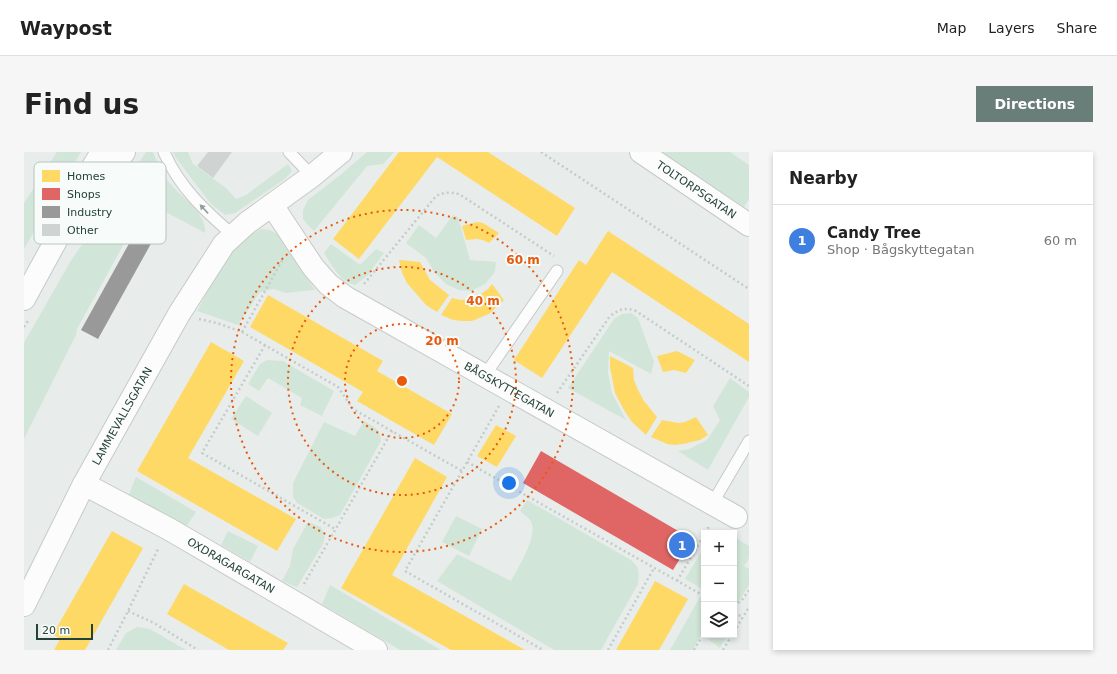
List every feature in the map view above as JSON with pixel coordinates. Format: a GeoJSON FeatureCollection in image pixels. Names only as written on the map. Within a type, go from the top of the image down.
{"type":"FeatureCollection","features":[{"type":"Feature","properties":{"kind":"street"},"geometry":{"type":"LineString","coordinates":[[96,162],[102,152]]}},
{"type":"Feature","properties":{"kind":"street"},"geometry":{"type":"LineString","coordinates":[[117,162],[124,152]]}},
{"type":"Feature","properties":{"kind":"street","name":"LAMMEVALLSGATAN"},"geometry":{"type":"LineString","coordinates":[[24,605],[84,484],[179,314],[224,244],[247,223],[312,176],[341,152]]}},
{"type":"Feature","properties":{"kind":"street","name":"TOLTORPSGATAN"},"geometry":{"type":"LineString","coordinates":[[640,153],[749,225]]}},
{"type":"Feature","properties":{"kind":"street","name":"BÅGSKYTTEGATAN"},"geometry":{"type":"LineString","coordinates":[[272,205],[313,266],[328,284],[352,300],[485,376],[736,517]]}},
{"type":"Feature","properties":{"kind":"street"},"geometry":{"type":"LineString","coordinates":[[24,299],[54,244]]}},
{"type":"Feature","properties":{"kind":"street","name":"OXDRAGARGATAN"},"geometry":{"type":"LineString","coordinates":[[84,484],[169,529],[376,650]]}},
{"type":"Feature","properties":{"kind":"lane"},"geometry":{"type":"LineString","coordinates":[[164,152],[173,169],[189,192],[207,212],[233,235]]}},
{"type":"Feature","properties":{"kind":"lane"},"geometry":{"type":"LineString","coordinates":[[289,152],[312,176]]}},
{"type":"Feature","properties":{"kind":"lane"},"geometry":{"type":"LineString","coordinates":[[485,376],[557,272]]}},
{"type":"Feature","properties":{"kind":"lane"},"geometry":{"type":"LineString","coordinates":[[712,504],[749,441]]}},
{"type":"Feature","properties":{"kind":"path"},"geometry":{"type":"LineString","coordinates":[[541,152],[749,289]]}},
{"type":"Feature","properties":{"kind":"path"},"geometry":{"type":"LineString","coordinates":[[352,300],[436,196],[450,192],[459,194],[554,256],[558,260],[559,267],[557,272]]}},
{"type":"Feature","properties":{"kind":"path"},"geometry":{"type":"LineString","coordinates":[[242,332],[294,239]]}},
{"type":"Feature","properties":{"kind":"path"},"geometry":{"type":"LineString","coordinates":[[546,410],[610,316],[620,309],[627,308],[636,311],[749,386]]}},
{"type":"Feature","properties":{"kind":"path"},"geometry":{"type":"LineString","coordinates":[[179,314],[217,323],[242,332],[338,388],[353,409],[462,471]]}},
{"type":"Feature","properties":{"kind":"path"},"geometry":{"type":"LineString","coordinates":[[265,346],[202,453],[335,529]]}},
{"type":"Feature","properties":{"kind":"path"},"geometry":{"type":"LineString","coordinates":[[509,389],[405,571],[543,650]]}},
{"type":"Feature","properties":{"kind":"path"},"geometry":{"type":"LineString","coordinates":[[294,602],[392,431]]}},
{"type":"Feature","properties":{"kind":"path"},"geometry":{"type":"LineString","coordinates":[[467,462],[701,594]]}},
{"type":"Feature","properties":{"kind":"path"},"geometry":{"type":"LineString","coordinates":[[677,581],[701,540]]}},
{"type":"Feature","properties":{"kind":"path"},"geometry":{"type":"LineString","coordinates":[[108,650],[160,547]]}},
{"type":"Feature","properties":{"kind":"path"},"geometry":{"type":"LineString","coordinates":[[608,650],[654,568]]}},
{"type":"Feature","properties":{"kind":"path"},"geometry":{"type":"LineString","coordinates":[[737,604],[742,600],[749,590]]}},
{"type":"Feature","properties":{"kind":"path"},"geometry":{"type":"LineString","coordinates":[[737,627],[749,607]]}},
{"type":"Feature","properties":{"kind":"path"},"geometry":{"type":"LineString","coordinates":[[128,611],[154,623],[198,650]]}},
{"type":"Feature","properties":{"kind":"path"},"geometry":{"type":"LineString","coordinates":[[737,614],[743,617]]}},
{"type":"Feature","properties":{"kind":"path"},"geometry":{"type":"LineString","coordinates":[[694,650],[701,638]]}},
{"type":"Feature","properties":{"kind":"path"},"geometry":{"type":"LineString","coordinates":[[723,650],[730,638]]}},
{"type":"Feature","properties":{"kind":"green space"},"geometry":{"type":"Polygon","coordinates":[[[57,152],[81,152],[75,162],[51,162],[57,152]]]}},
{"type":"Feature","properties":{"kind":"green space"},"geometry":{"type":"Polygon","coordinates":[[[146,152],[153,152],[157,162],[139,162],[146,152]]]}},
{"type":"Feature","properties":{"kind":"green space"},"geometry":{"type":"Polygon","coordinates":[[[173,152],[188,152],[193,164],[226,188],[236,199],[246,195],[288,164],[292,171],[285,179],[235,213],[225,215],[211,204],[173,152]]]}},
{"type":"Feature","properties":{"kind":"green space"},"geometry":{"type":"Polygon","coordinates":[[[367,152],[394,152],[383,164],[367,166],[314,231],[303,219],[303,210],[308,200],[367,152]]]}},
{"type":"Feature","properties":{"kind":"green space"},"geometry":{"type":"Polygon","coordinates":[[[661,152],[730,152],[749,165],[749,199],[744,207],[661,152]]]}},
{"type":"Feature","properties":{"kind":"green space"},"geometry":{"type":"Polygon","coordinates":[[[166,178],[202,218],[205,233],[166,212],[166,178]]]}},
{"type":"Feature","properties":{"kind":"green space"},"geometry":{"type":"Polygon","coordinates":[[[34,188],[34,232],[24,249],[24,203],[34,188]]]}},
{"type":"Feature","properties":{"kind":"green space"},"geometry":{"type":"Polygon","coordinates":[[[453,215],[458,217],[470,260],[496,262],[495,272],[485,284],[471,291],[459,290],[446,284],[435,273],[426,258],[406,243],[419,225],[436,238],[453,215]]]}},
{"type":"Feature","properties":{"kind":"green space"},"geometry":{"type":"Polygon","coordinates":[[[261,229],[270,230],[277,234],[315,290],[286,293],[273,289],[260,292],[238,325],[197,311],[218,272],[237,245],[245,238],[261,229]]]}},
{"type":"Feature","properties":{"kind":"green space"},"geometry":{"type":"Polygon","coordinates":[[[82,244],[124,244],[77,329],[76,335],[24,439],[24,343],[70,262],[82,244]]]}},
{"type":"Feature","properties":{"kind":"green space"},"geometry":{"type":"Polygon","coordinates":[[[331,244],[360,265],[376,249],[384,253],[367,276],[355,285],[341,277],[333,268],[324,253],[331,244]]]}},
{"type":"Feature","properties":{"kind":"green space"},"geometry":{"type":"Polygon","coordinates":[[[631,313],[638,318],[654,362],[651,374],[609,351],[608,373],[612,393],[626,420],[568,388],[614,319],[622,314],[631,313]]]}},
{"type":"Feature","properties":{"kind":"green space"},"geometry":{"type":"Polygon","coordinates":[[[267,360],[283,361],[334,391],[322,416],[300,405],[302,398],[268,378],[259,391],[248,384],[260,364],[267,360]]]}},
{"type":"Feature","properties":{"kind":"green space"},"geometry":{"type":"Polygon","coordinates":[[[730,378],[749,392],[749,397],[708,470],[678,451],[689,449],[707,440],[720,420],[713,406],[730,378]]]}},
{"type":"Feature","properties":{"kind":"green space"},"geometry":{"type":"Polygon","coordinates":[[[246,396],[272,413],[258,436],[231,419],[246,396]]]}},
{"type":"Feature","properties":{"kind":"green space"},"geometry":{"type":"Polygon","coordinates":[[[364,421],[378,431],[381,441],[340,515],[324,519],[297,503],[293,497],[293,483],[324,422],[355,436],[364,421]]]}},
{"type":"Feature","properties":{"kind":"green space"},"geometry":{"type":"Polygon","coordinates":[[[136,477],[196,512],[186,527],[129,494],[136,477]]]}},
{"type":"Feature","properties":{"kind":"green space"},"geometry":{"type":"Polygon","coordinates":[[[527,500],[631,560],[637,568],[639,573],[638,584],[601,650],[554,650],[437,581],[457,554],[511,581],[527,550],[532,533],[530,520],[520,511],[527,500]]]}},
{"type":"Feature","properties":{"kind":"green space"},"geometry":{"type":"Polygon","coordinates":[[[456,516],[482,529],[469,556],[442,542],[456,516]]]}},
{"type":"Feature","properties":{"kind":"green space"},"geometry":{"type":"Polygon","coordinates":[[[308,522],[321,527],[325,536],[323,544],[297,587],[282,581],[290,566],[293,549],[308,522]]]}},
{"type":"Feature","properties":{"kind":"green space"},"geometry":{"type":"Polygon","coordinates":[[[228,531],[258,546],[250,562],[221,545],[228,531]]]}},
{"type":"Feature","properties":{"kind":"green space"},"geometry":{"type":"Polygon","coordinates":[[[737,539],[749,546],[749,558],[744,566],[749,569],[749,585],[737,602],[737,539]]]}},
{"type":"Feature","properties":{"kind":"green space"},"geometry":{"type":"Polygon","coordinates":[[[701,552],[701,588],[685,579],[701,552]]]}},
{"type":"Feature","properties":{"kind":"green space"},"geometry":{"type":"Polygon","coordinates":[[[330,585],[441,650],[400,650],[322,604],[330,585]]]}},
{"type":"Feature","properties":{"kind":"green space"},"geometry":{"type":"Polygon","coordinates":[[[701,598],[701,635],[693,650],[670,650],[701,598]]]}},
{"type":"Feature","properties":{"kind":"green space"},"geometry":{"type":"Polygon","coordinates":[[[137,627],[150,629],[186,650],[116,650],[126,633],[137,627]]]}},
{"type":"Feature","properties":{"kind":"green space"},"geometry":{"type":"Polygon","coordinates":[[[709,638],[725,638],[720,648],[708,639],[709,638]]]}},
{"type":"Feature","properties":{"kind":"building: Homes"},"geometry":{"type":"Polygon","coordinates":[[[399,152],[488,152],[575,208],[557,236],[437,157],[359,259],[333,239],[399,152]]]}},
{"type":"Feature","properties":{"kind":"building: Homes"},"geometry":{"type":"Polygon","coordinates":[[[477,222],[483,223],[499,233],[489,243],[477,239],[466,240],[462,226],[477,222]]]}},
{"type":"Feature","properties":{"kind":"building: Homes"},"geometry":{"type":"Polygon","coordinates":[[[608,231],[749,324],[749,362],[612,272],[542,378],[514,360],[579,260],[586,265],[608,231]]]}},
{"type":"Feature","properties":{"kind":"building: Homes"},"geometry":{"type":"Polygon","coordinates":[[[399,260],[420,262],[430,280],[449,295],[437,312],[426,305],[407,283],[402,273],[399,260]]]}},
{"type":"Feature","properties":{"kind":"building: Homes"},"geometry":{"type":"Polygon","coordinates":[[[492,284],[504,300],[489,314],[472,321],[453,320],[441,315],[452,298],[461,300],[475,298],[488,289],[492,284]]]}},
{"type":"Feature","properties":{"kind":"building: Homes"},"geometry":{"type":"Polygon","coordinates":[[[268,295],[383,361],[377,371],[452,414],[434,445],[357,401],[363,392],[250,327],[268,295]]]}},
{"type":"Feature","properties":{"kind":"building: Homes"},"geometry":{"type":"Polygon","coordinates":[[[211,342],[244,361],[188,458],[296,519],[277,551],[137,471],[211,342]]]}},
{"type":"Feature","properties":{"kind":"building: Homes"},"geometry":{"type":"Polygon","coordinates":[[[677,351],[695,360],[686,373],[674,370],[663,372],[657,356],[677,351]]]}},
{"type":"Feature","properties":{"kind":"building: Homes"},"geometry":{"type":"Polygon","coordinates":[[[610,356],[633,368],[634,380],[638,390],[644,401],[657,417],[646,435],[632,422],[615,393],[610,367],[610,356]]]}},
{"type":"Feature","properties":{"kind":"building: Homes"},"geometry":{"type":"Polygon","coordinates":[[[696,417],[708,435],[700,440],[675,445],[667,444],[651,437],[662,420],[678,423],[685,422],[696,417]]]}},
{"type":"Feature","properties":{"kind":"building: Homes"},"geometry":{"type":"Polygon","coordinates":[[[496,425],[516,436],[497,467],[477,456],[496,425]]]}},
{"type":"Feature","properties":{"kind":"building: Homes"},"geometry":{"type":"Polygon","coordinates":[[[415,458],[447,477],[392,575],[525,650],[451,650],[341,588],[415,458]]]}},
{"type":"Feature","properties":{"kind":"building: Homes"},"geometry":{"type":"Polygon","coordinates":[[[112,531],[143,548],[85,650],[54,650],[60,639],[53,634],[112,531]]]}},
{"type":"Feature","properties":{"kind":"building: Homes"},"geometry":{"type":"Polygon","coordinates":[[[655,581],[688,599],[659,650],[616,650],[655,581]]]}},
{"type":"Feature","properties":{"kind":"building: Homes"},"geometry":{"type":"Polygon","coordinates":[[[184,584],[288,643],[283,650],[229,650],[167,614],[184,584]]]}},
{"type":"Feature","properties":{"kind":"building: Shops"},"geometry":{"type":"Polygon","coordinates":[[[541,451],[692,539],[673,570],[523,483],[541,451]]]}},
{"type":"Feature","properties":{"kind":"building: Industry"},"geometry":{"type":"Polygon","coordinates":[[[129,244],[151,244],[98,339],[81,330],[129,244]]]}},
{"type":"Feature","properties":{"kind":"building: Other"},"geometry":{"type":"Polygon","coordinates":[[[208,152],[232,152],[213,178],[197,166],[208,152]]]}},
{"type":"Feature","properties":{"kind":"place","name":"Candy Tree"},"geometry":{"type":"Point","coordinates":[682,545]}}]}
